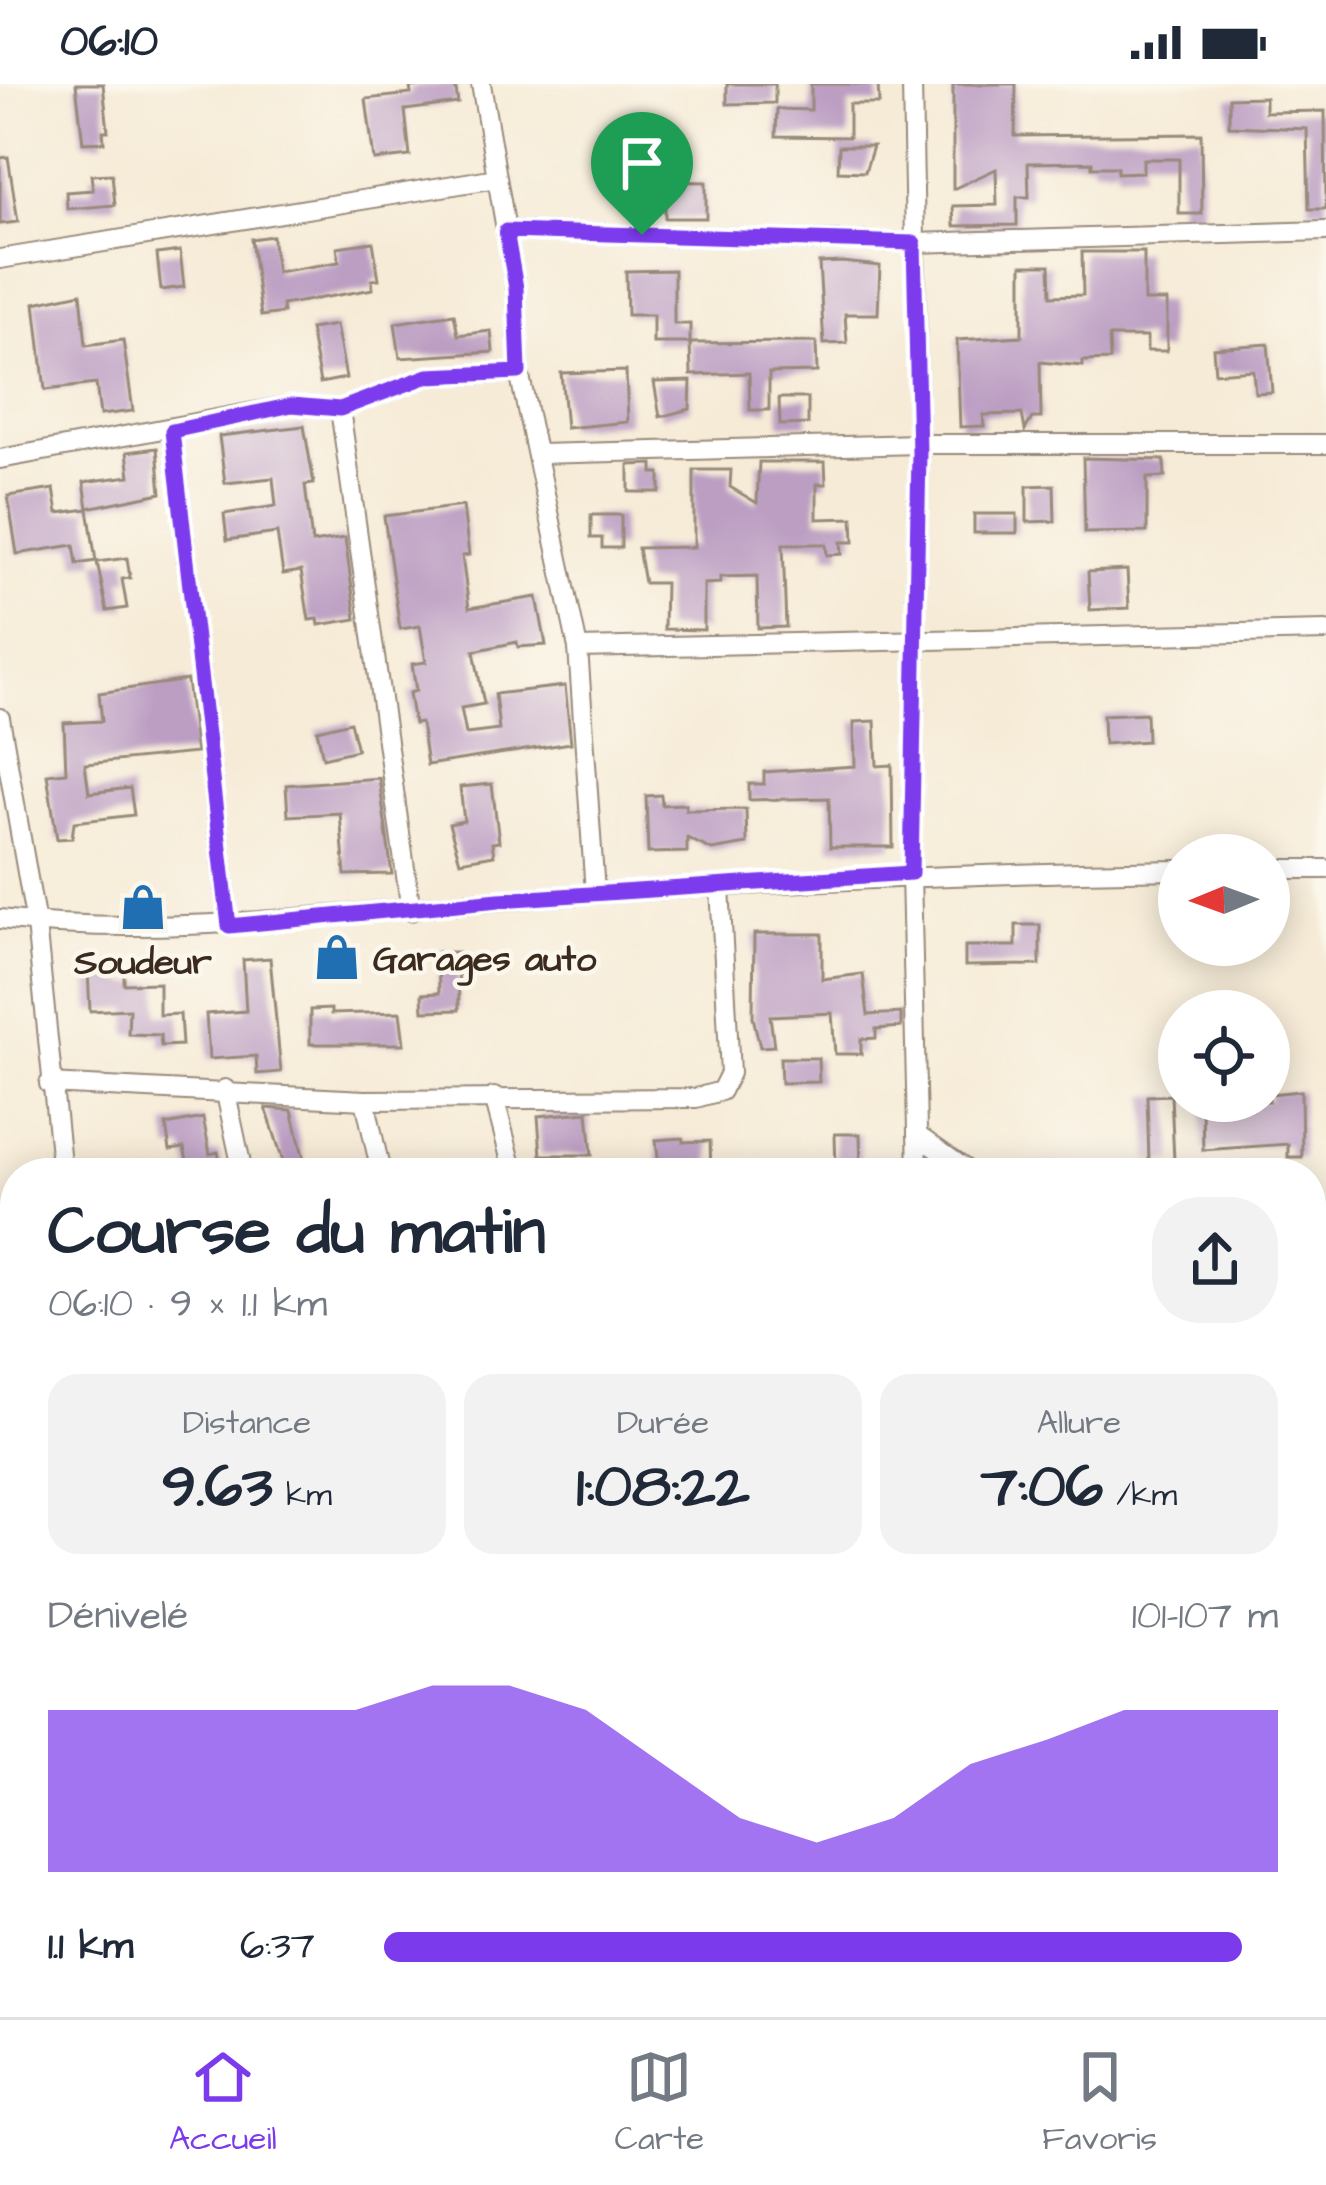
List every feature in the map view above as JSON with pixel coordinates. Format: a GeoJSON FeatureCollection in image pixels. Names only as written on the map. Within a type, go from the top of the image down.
{"type":"FeatureCollection","features":[{"type":"Feature","properties":{"kind":"street"},"geometry":{"type":"LineString","coordinates":[[481,84],[516,288],[519,372],[578,648],[595,893]]}},
{"type":"Feature","properties":{"kind":"street"},"geometry":{"type":"LineString","coordinates":[[912,84],[919,444],[911,873],[918,1158]]}},
{"type":"Feature","properties":{"kind":"street"},"geometry":{"type":"LineString","coordinates":[[0,259],[497,178]]}},
{"type":"Feature","properties":{"kind":"street"},"geometry":{"type":"LineString","coordinates":[[506,231],[914,243],[1326,231]]}},
{"type":"Feature","properties":{"kind":"street"},"geometry":{"type":"LineString","coordinates":[[0,459],[172,431],[292,405],[340,409],[428,376],[519,372]]}},
{"type":"Feature","properties":{"kind":"street"},"geometry":{"type":"LineString","coordinates":[[340,409],[411,910]]}},
{"type":"Feature","properties":{"kind":"street"},"geometry":{"type":"LineString","coordinates":[[172,431],[229,926]]}},
{"type":"Feature","properties":{"kind":"street"},"geometry":{"type":"LineString","coordinates":[[538,454],[919,444],[1326,444]]}},
{"type":"Feature","properties":{"kind":"street"},"geometry":{"type":"LineString","coordinates":[[578,648],[1326,631]]}},
{"type":"Feature","properties":{"kind":"street"},"geometry":{"type":"LineString","coordinates":[[0,718],[36,924],[60,1158]]}},
{"type":"Feature","properties":{"kind":"street"},"geometry":{"type":"LineString","coordinates":[[1290,869],[1326,868]]}},
{"type":"Feature","properties":{"kind":"street"},"geometry":{"type":"LineString","coordinates":[[0,920],[229,926],[595,893],[911,873],[1158,870]]}},
{"type":"Feature","properties":{"kind":"street"},"geometry":{"type":"LineString","coordinates":[[49,1084],[225,1089],[365,1100],[696,1098],[722,1091],[730,1073],[720,887]]}},
{"type":"Feature","properties":{"kind":"street"},"geometry":{"type":"LineString","coordinates":[[225,1089],[240,1158]]}},
{"type":"Feature","properties":{"kind":"street"},"geometry":{"type":"LineString","coordinates":[[494,1097],[510,1158]]}},
{"type":"Feature","properties":{"kind":"street"},"geometry":{"type":"LineString","coordinates":[[365,1100],[378,1158]]}},
{"type":"Feature","properties":{"kind":"street"},"geometry":{"type":"LineString","coordinates":[[917,1135],[950,1158]]}},
{"type":"Feature","properties":{"kind":"building"},"geometry":{"type":"Polygon","coordinates":[[[76,84],[103,84],[108,131],[103,131],[104,142],[83,143],[76,84]]]}},
{"type":"Feature","properties":{"kind":"building"},"geometry":{"type":"Polygon","coordinates":[[[455,84],[458,103],[405,110],[410,156],[374,160],[366,99],[411,94],[410,87],[455,84]]]}},
{"type":"Feature","properties":{"kind":"building"},"geometry":{"type":"Polygon","coordinates":[[[727,84],[775,84],[775,103],[727,104],[727,84]]]}},
{"type":"Feature","properties":{"kind":"building"},"geometry":{"type":"Polygon","coordinates":[[[811,84],[878,84],[879,104],[849,104],[849,137],[776,136],[777,109],[811,110],[811,84]]]}},
{"type":"Feature","properties":{"kind":"building"},"geometry":{"type":"Polygon","coordinates":[[[953,84],[1016,84],[1015,136],[1201,134],[1202,214],[1179,214],[1179,159],[1143,159],[1143,172],[1117,173],[1117,167],[1092,167],[1092,162],[1028,163],[1029,197],[1017,197],[1017,225],[954,226],[953,206],[997,205],[996,169],[953,189],[953,84]]]}},
{"type":"Feature","properties":{"kind":"building"},"geometry":{"type":"Polygon","coordinates":[[[1265,97],[1265,112],[1325,111],[1326,209],[1309,209],[1307,129],[1229,126],[1229,98],[1265,97]]]}},
{"type":"Feature","properties":{"kind":"building"},"geometry":{"type":"Polygon","coordinates":[[[624,139],[664,139],[664,157],[624,158],[624,139]]]}},
{"type":"Feature","properties":{"kind":"building"},"geometry":{"type":"Polygon","coordinates":[[[839,146],[873,146],[865,172],[838,171],[839,146]]]}},
{"type":"Feature","properties":{"kind":"building"},"geometry":{"type":"Polygon","coordinates":[[[8,157],[18,222],[0,224],[0,158],[8,157]]]}},
{"type":"Feature","properties":{"kind":"building"},"geometry":{"type":"Polygon","coordinates":[[[112,174],[115,205],[67,209],[66,192],[93,190],[91,175],[112,174]]]}},
{"type":"Feature","properties":{"kind":"building"},"geometry":{"type":"Polygon","coordinates":[[[643,181],[706,182],[706,218],[665,218],[665,196],[643,196],[643,181]]]}},
{"type":"Feature","properties":{"kind":"building"},"geometry":{"type":"Polygon","coordinates":[[[272,236],[277,272],[339,262],[337,247],[373,242],[379,279],[372,280],[373,289],[282,305],[283,313],[261,316],[251,239],[272,236]]]}},
{"type":"Feature","properties":{"kind":"building"},"geometry":{"type":"Polygon","coordinates":[[[180,251],[184,287],[161,290],[157,254],[180,251]]]}},
{"type":"Feature","properties":{"kind":"building"},"geometry":{"type":"Polygon","coordinates":[[[1082,252],[1144,252],[1144,301],[1167,301],[1167,351],[1147,351],[1147,337],[1109,337],[1110,360],[1083,361],[1083,366],[1040,362],[1041,418],[1032,418],[1025,430],[1022,414],[983,415],[984,426],[960,427],[957,340],[1022,336],[1022,265],[1050,265],[1051,296],[1083,295],[1082,252]]]}},
{"type":"Feature","properties":{"kind":"building"},"geometry":{"type":"Polygon","coordinates":[[[819,263],[880,266],[878,314],[845,314],[847,343],[824,344],[819,263]]]}},
{"type":"Feature","properties":{"kind":"building"},"geometry":{"type":"Polygon","coordinates":[[[674,270],[674,324],[690,324],[690,343],[653,343],[653,315],[627,315],[626,271],[674,270]]]}},
{"type":"Feature","properties":{"kind":"building"},"geometry":{"type":"Polygon","coordinates":[[[81,293],[86,345],[123,340],[133,411],[100,415],[96,384],[45,390],[35,303],[81,293]]]}},
{"type":"Feature","properties":{"kind":"building"},"geometry":{"type":"Polygon","coordinates":[[[454,314],[458,335],[491,331],[493,352],[400,358],[395,323],[454,314]]]}},
{"type":"Feature","properties":{"kind":"building"},"geometry":{"type":"Polygon","coordinates":[[[336,325],[346,378],[320,383],[310,329],[336,325]]]}},
{"type":"Feature","properties":{"kind":"building"},"geometry":{"type":"Polygon","coordinates":[[[816,342],[817,372],[769,373],[769,410],[750,410],[749,373],[691,375],[690,343],[816,342]]]}},
{"type":"Feature","properties":{"kind":"building"},"geometry":{"type":"Polygon","coordinates":[[[1268,344],[1272,392],[1255,393],[1253,370],[1215,373],[1213,348],[1268,344]]]}},
{"type":"Feature","properties":{"kind":"building"},"geometry":{"type":"Polygon","coordinates":[[[626,371],[628,422],[566,428],[561,373],[626,371]]]}},
{"type":"Feature","properties":{"kind":"building"},"geometry":{"type":"Polygon","coordinates":[[[691,381],[690,409],[660,417],[654,382],[691,381]]]}},
{"type":"Feature","properties":{"kind":"building"},"geometry":{"type":"Polygon","coordinates":[[[779,398],[808,398],[808,424],[780,425],[779,398]]]}},
{"type":"Feature","properties":{"kind":"building"},"geometry":{"type":"Polygon","coordinates":[[[304,426],[314,484],[305,485],[312,543],[345,538],[356,619],[319,625],[318,619],[309,620],[301,571],[283,574],[277,533],[227,540],[224,514],[276,506],[273,478],[225,483],[219,436],[304,426]]]}},
{"type":"Feature","properties":{"kind":"building"},"geometry":{"type":"Polygon","coordinates":[[[157,448],[161,493],[88,508],[84,482],[130,476],[127,452],[157,448]]]}},
{"type":"Feature","properties":{"kind":"building"},"geometry":{"type":"Polygon","coordinates":[[[1083,458],[1164,460],[1165,477],[1147,478],[1147,532],[1085,533],[1083,458]]]}},
{"type":"Feature","properties":{"kind":"building"},"geometry":{"type":"Polygon","coordinates":[[[759,462],[825,462],[826,484],[817,484],[817,519],[853,518],[854,542],[841,542],[842,554],[827,555],[826,544],[783,544],[786,627],[758,628],[757,576],[720,577],[720,583],[704,584],[704,630],[664,629],[665,583],[644,583],[638,548],[694,547],[694,470],[731,470],[730,487],[757,503],[759,462]]]}},
{"type":"Feature","properties":{"kind":"building"},"geometry":{"type":"Polygon","coordinates":[[[653,464],[653,473],[660,473],[660,492],[629,492],[629,465],[653,464]]]}},
{"type":"Feature","properties":{"kind":"building"},"geometry":{"type":"Polygon","coordinates":[[[1054,485],[1055,521],[1027,522],[1027,486],[1054,485]]]}},
{"type":"Feature","properties":{"kind":"building"},"geometry":{"type":"Polygon","coordinates":[[[54,489],[58,513],[88,509],[96,561],[77,564],[74,545],[17,554],[8,496],[54,489]]]}},
{"type":"Feature","properties":{"kind":"building"},"geometry":{"type":"Polygon","coordinates":[[[463,506],[469,555],[462,556],[469,608],[537,597],[546,645],[518,647],[517,642],[474,651],[484,704],[461,708],[466,734],[499,730],[495,694],[565,686],[571,743],[427,765],[421,723],[414,724],[409,693],[416,691],[412,664],[426,662],[420,626],[400,629],[384,516],[463,506]]]}},
{"type":"Feature","properties":{"kind":"building"},"geometry":{"type":"Polygon","coordinates":[[[974,514],[1017,514],[1017,533],[974,533],[974,514]]]}},
{"type":"Feature","properties":{"kind":"building"},"geometry":{"type":"Polygon","coordinates":[[[591,515],[621,515],[621,548],[602,548],[602,538],[591,538],[591,515]]]}},
{"type":"Feature","properties":{"kind":"building"},"geometry":{"type":"Polygon","coordinates":[[[127,558],[130,578],[122,579],[127,608],[107,611],[97,562],[127,558]]]}},
{"type":"Feature","properties":{"kind":"building"},"geometry":{"type":"Polygon","coordinates":[[[1127,570],[1129,608],[1090,610],[1088,572],[1127,570]]]}},
{"type":"Feature","properties":{"kind":"building"},"geometry":{"type":"Polygon","coordinates":[[[187,680],[196,753],[85,764],[89,793],[130,788],[134,815],[74,822],[72,838],[57,839],[47,774],[66,772],[64,723],[102,721],[99,693],[187,680]]]}},
{"type":"Feature","properties":{"kind":"building"},"geometry":{"type":"Polygon","coordinates":[[[1146,713],[1147,741],[1104,744],[1103,715],[1146,713]]]}},
{"type":"Feature","properties":{"kind":"building"},"geometry":{"type":"Polygon","coordinates":[[[875,721],[877,766],[892,765],[893,847],[830,847],[829,798],[749,800],[749,784],[764,784],[764,772],[855,766],[854,722],[875,721]]]}},
{"type":"Feature","properties":{"kind":"building"},"geometry":{"type":"Polygon","coordinates":[[[350,722],[357,750],[323,758],[317,730],[350,722]]]}},
{"type":"Feature","properties":{"kind":"building"},"geometry":{"type":"Polygon","coordinates":[[[379,778],[392,874],[345,875],[340,813],[288,816],[286,785],[379,778]]]}},
{"type":"Feature","properties":{"kind":"building"},"geometry":{"type":"Polygon","coordinates":[[[492,784],[499,842],[492,843],[494,855],[460,861],[449,824],[464,821],[460,787],[492,784]]]}},
{"type":"Feature","properties":{"kind":"building"},"geometry":{"type":"Polygon","coordinates":[[[661,795],[662,805],[686,804],[686,810],[746,809],[747,844],[712,850],[687,838],[687,852],[648,853],[646,796],[661,795]]]}},
{"type":"Feature","properties":{"kind":"building"},"geometry":{"type":"Polygon","coordinates":[[[1016,925],[1040,925],[1040,965],[965,966],[965,946],[1016,946],[1016,925]]]}},
{"type":"Feature","properties":{"kind":"building"},"geometry":{"type":"Polygon","coordinates":[[[754,934],[822,934],[822,979],[863,974],[868,1015],[901,1013],[901,1027],[876,1029],[876,1038],[861,1039],[861,1054],[835,1054],[832,1013],[770,1016],[774,1046],[760,1047],[753,1017],[754,934]]]}},
{"type":"Feature","properties":{"kind":"building"},"geometry":{"type":"Polygon","coordinates":[[[438,952],[458,952],[459,1010],[423,1011],[422,994],[439,993],[438,952]]]}},
{"type":"Feature","properties":{"kind":"building"},"geometry":{"type":"Polygon","coordinates":[[[270,958],[281,1072],[257,1074],[256,1056],[209,1059],[206,1014],[246,1011],[243,960],[270,958]]]}},
{"type":"Feature","properties":{"kind":"building"},"geometry":{"type":"Polygon","coordinates":[[[124,970],[124,984],[159,983],[159,1015],[180,1014],[182,1045],[161,1046],[160,1035],[128,1034],[129,1009],[90,1011],[88,971],[124,970]]]}},
{"type":"Feature","properties":{"kind":"building"},"geometry":{"type":"Polygon","coordinates":[[[331,1009],[331,1014],[400,1012],[404,1044],[310,1044],[310,1010],[331,1009]]]}},
{"type":"Feature","properties":{"kind":"building"},"geometry":{"type":"Polygon","coordinates":[[[780,1058],[818,1058],[819,1082],[781,1083],[780,1058]]]}},
{"type":"Feature","properties":{"kind":"building"},"geometry":{"type":"Polygon","coordinates":[[[1301,1091],[1302,1157],[1288,1157],[1288,1144],[1203,1150],[1202,1122],[1290,1122],[1290,1092],[1301,1091]]]}},
{"type":"Feature","properties":{"kind":"building"},"geometry":{"type":"Polygon","coordinates":[[[1147,1096],[1158,1096],[1158,1122],[1172,1122],[1174,1158],[1149,1158],[1147,1096]]]}},
{"type":"Feature","properties":{"kind":"building"},"geometry":{"type":"Polygon","coordinates":[[[266,1108],[292,1110],[303,1158],[282,1158],[266,1108]]]}},
{"type":"Feature","properties":{"kind":"building"},"geometry":{"type":"Polygon","coordinates":[[[588,1112],[592,1155],[541,1155],[538,1116],[588,1112]]]}},
{"type":"Feature","properties":{"kind":"building"},"geometry":{"type":"Polygon","coordinates":[[[203,1118],[210,1154],[218,1152],[219,1158],[186,1158],[184,1148],[170,1150],[166,1125],[203,1118]]]}},
{"type":"Feature","properties":{"kind":"building"},"geometry":{"type":"Polygon","coordinates":[[[835,1134],[860,1134],[861,1158],[836,1158],[835,1134]]]}},
{"type":"Feature","properties":{"kind":"building"},"geometry":{"type":"Polygon","coordinates":[[[656,1140],[710,1141],[711,1158],[658,1158],[656,1140]]]}},
{"type":"Feature","properties":{"kind":"place","name":"Soudeur"},"geometry":{"type":"Point","coordinates":[143,907]}},
{"type":"Feature","properties":{"kind":"place","name":"Garages auto"},"geometry":{"type":"Point","coordinates":[337,957]}},
{"type":"Feature","properties":{"kind":"route"},"geometry":{"type":"LineString","coordinates":[[506,231],[642,235],[914,243],[919,453],[911,873],[499,900],[229,926],[172,431],[292,405],[340,409],[428,376],[519,372],[516,288],[506,231]]}}]}
